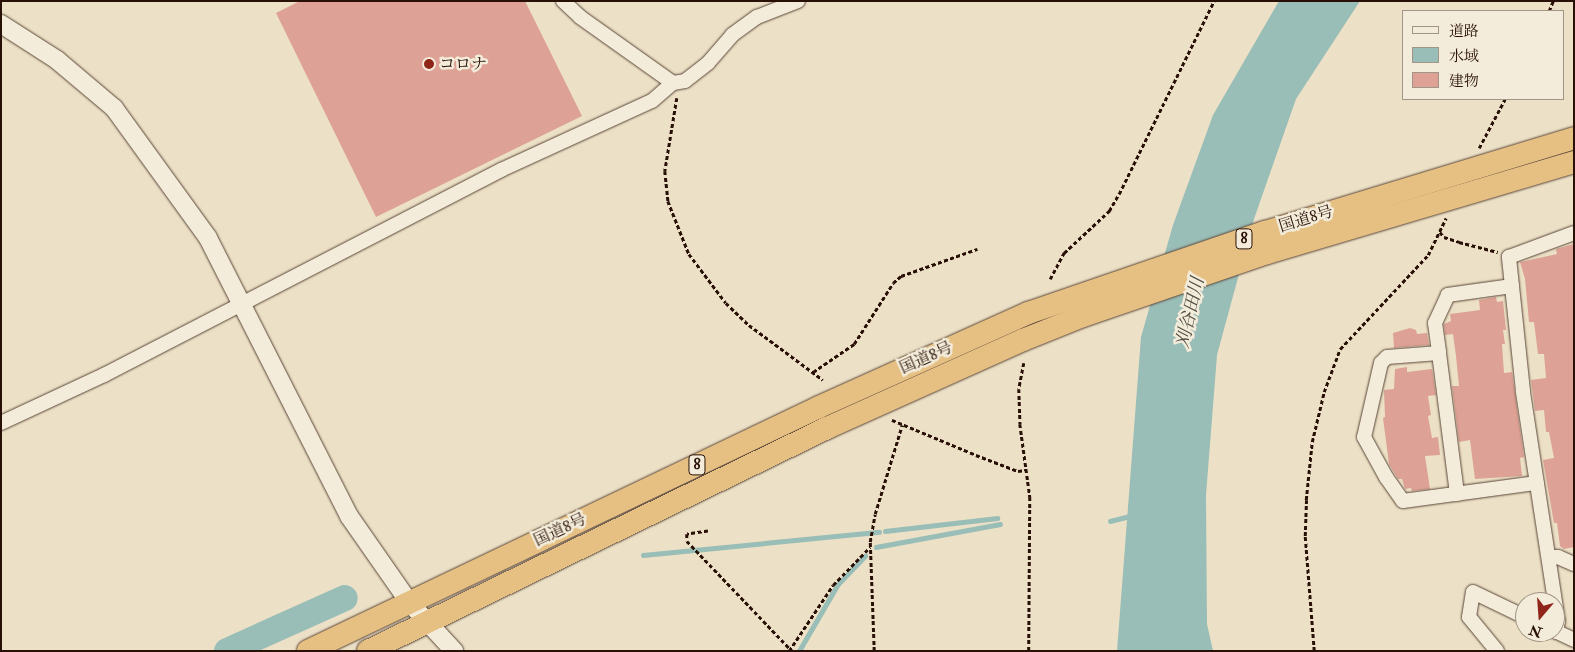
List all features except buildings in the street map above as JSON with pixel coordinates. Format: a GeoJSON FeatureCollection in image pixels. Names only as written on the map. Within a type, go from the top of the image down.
{"type":"FeatureCollection","features":[{"type":"Feature","properties":{"kind":"highway","name":"国道8号"},"geometry":{"type":"LineString","coordinates":[[308,651],[916,362],[1091,290],[1399,191],[1574,138]]}},
{"type":"Feature","properties":{"kind":"highway","name":"国道8号"},"geometry":{"type":"LineString","coordinates":[[368,651],[862,411],[968,362],[1083,316],[1267,253],[1574,162]]}},
{"type":"Feature","properties":{"kind":"street"},"geometry":{"type":"LineString","coordinates":[[563,1],[594,27],[673,83]]}},
{"type":"Feature","properties":{"kind":"street"},"geometry":{"type":"LineString","coordinates":[[1,423],[104,375],[241,302],[501,170],[652,101],[673,83],[685,81],[708,63],[732,35],[757,17],[798,1]]}},
{"type":"Feature","properties":{"kind":"street"},"geometry":{"type":"LineString","coordinates":[[1,24],[58,60],[114,108],[208,238],[349,516],[409,602],[454,651]]}},
{"type":"Feature","properties":{"kind":"street"},"geometry":{"type":"LineString","coordinates":[[1552,592],[1509,257],[1574,233]]}},
{"type":"Feature","properties":{"kind":"street"},"geometry":{"type":"LineString","coordinates":[[1457,494],[1435,323],[1448,295],[1512,286]]}},
{"type":"Feature","properties":{"kind":"street"},"geometry":{"type":"LineString","coordinates":[[1439,353],[1388,356],[1381,363],[1364,437],[1386,477],[1403,501],[1537,483]]}},
{"type":"Feature","properties":{"kind":"street"},"geometry":{"type":"LineString","coordinates":[[1549,558],[1558,557],[1574,564]]}},
{"type":"Feature","properties":{"kind":"street"},"geometry":{"type":"LineString","coordinates":[[1497,651],[1469,617],[1473,592],[1515,612]]}},
{"type":"Feature","properties":{"kind":"path"},"geometry":{"type":"LineString","coordinates":[[1050,279],[1064,253],[1109,211],[1214,1]]}},
{"type":"Feature","properties":{"kind":"path"},"geometry":{"type":"LineString","coordinates":[[673,83],[677,98],[665,171],[668,201],[676,227],[690,254],[726,303],[749,325],[823,380]]}},
{"type":"Feature","properties":{"kind":"path"},"geometry":{"type":"LineString","coordinates":[[1479,148],[1504,100]]}},
{"type":"Feature","properties":{"kind":"path"},"geometry":{"type":"LineString","coordinates":[[1314,651],[1306,536],[1306,500],[1312,442],[1324,392],[1340,349],[1414,273],[1428,255],[1448,215]]}},
{"type":"Feature","properties":{"kind":"path"},"geometry":{"type":"LineString","coordinates":[[1440,232],[1444,237],[1509,257]]}},
{"type":"Feature","properties":{"kind":"path"},"geometry":{"type":"LineString","coordinates":[[812,372],[854,344],[893,283],[901,276],[977,249]]}},
{"type":"Feature","properties":{"kind":"path"},"geometry":{"type":"LineString","coordinates":[[1024,363],[1019,390],[1030,497],[1029,651]]}},
{"type":"Feature","properties":{"kind":"path"},"geometry":{"type":"LineString","coordinates":[[892,420],[1018,471],[1026,470]]}},
{"type":"Feature","properties":{"kind":"path"},"geometry":{"type":"LineString","coordinates":[[874,651],[870,542],[873,521],[902,425]]}},
{"type":"Feature","properties":{"kind":"path"},"geometry":{"type":"LineString","coordinates":[[708,532],[687,534],[687,541],[790,650],[833,585],[870,547]]}},
{"type":"Feature","properties":{"kind":"water","name":"刈谷田川"},"geometry":{"type":"Polygon","coordinates":[[[1279,1],[1360,1],[1296,99],[1254,219],[1217,355],[1206,495],[1207,624],[1213,651],[1117,651],[1141,337],[1173,225],[1213,115],[1279,1]]]}},
{"type":"Feature","properties":{"kind":"waterway"},"geometry":{"type":"LineString","coordinates":[[1110,521],[1130,516]]}},
{"type":"Feature","properties":{"kind":"waterway"},"geometry":{"type":"LineString","coordinates":[[885,531],[997,518]]}},
{"type":"Feature","properties":{"kind":"waterway"},"geometry":{"type":"LineString","coordinates":[[876,547],[1000,524]]}},
{"type":"Feature","properties":{"kind":"waterway"},"geometry":{"type":"LineString","coordinates":[[643,555],[879,532]]}},
{"type":"Feature","properties":{"kind":"waterway"},"geometry":{"type":"LineString","coordinates":[[799,651],[838,584],[865,556]]}},
{"type":"Feature","properties":{"kind":"waterway"},"geometry":{"type":"LineString","coordinates":[[227,651],[345,598]]}},
{"type":"Feature","properties":{"kind":"place","name":"コロナ"},"geometry":{"type":"Point","coordinates":[429,64]}}]}
